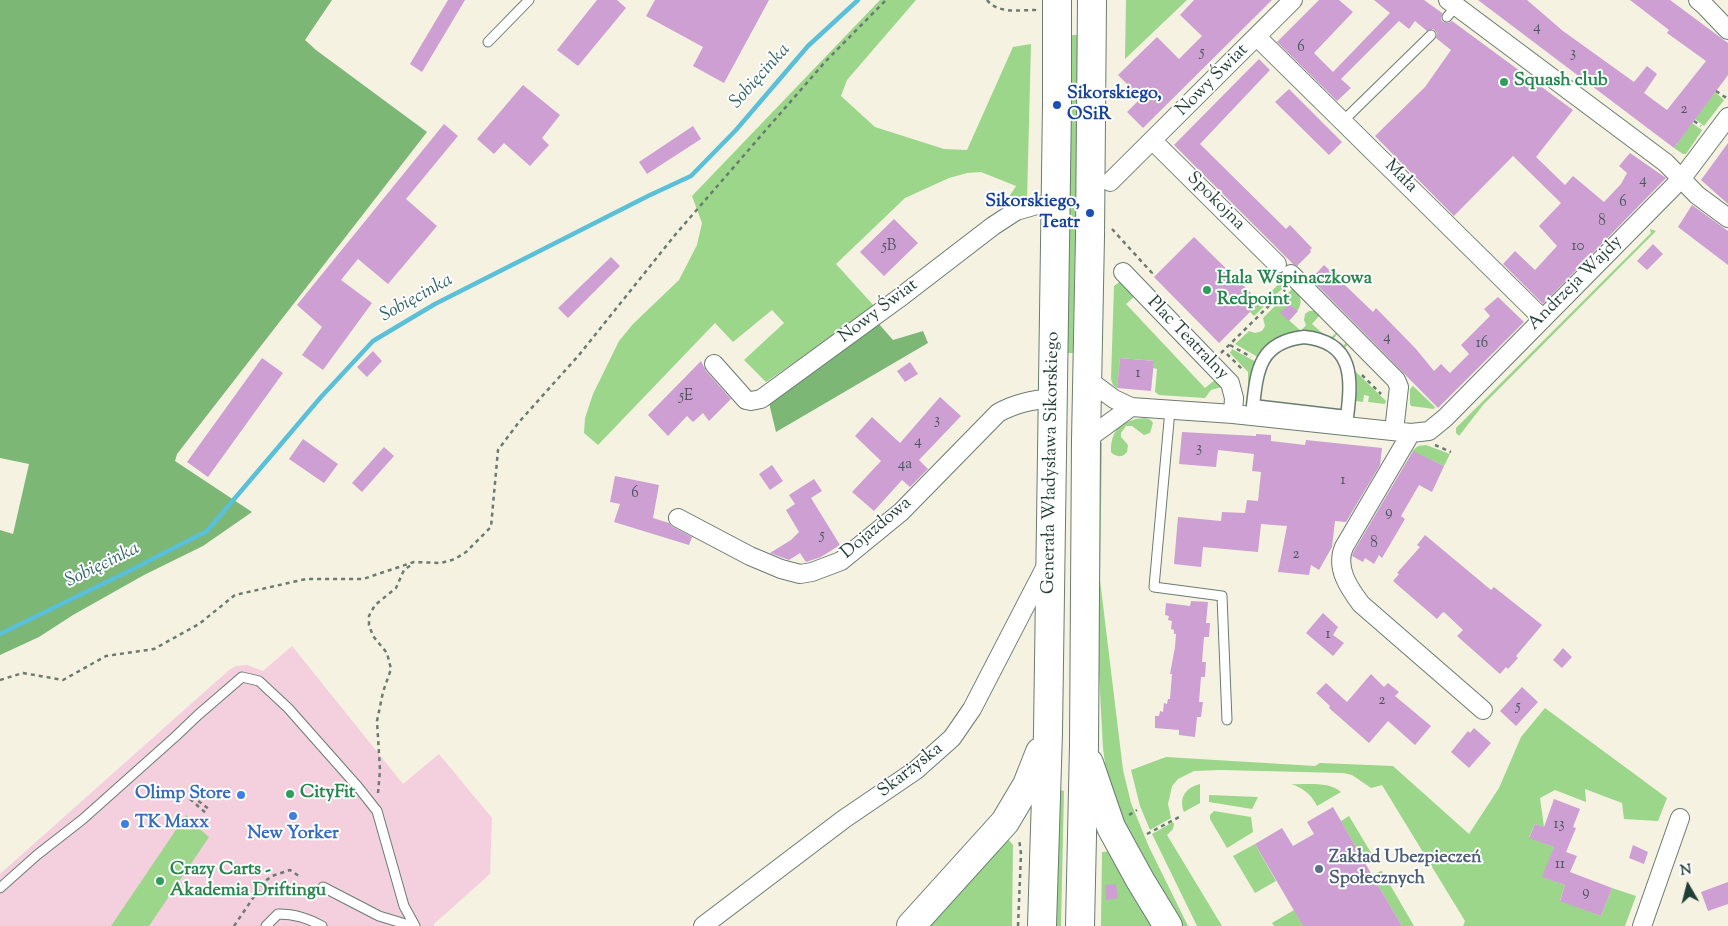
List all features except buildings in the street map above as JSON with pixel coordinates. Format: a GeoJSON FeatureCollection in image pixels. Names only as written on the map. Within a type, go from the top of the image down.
{"type":"FeatureCollection","features":[{"type":"Feature","properties":{"kind":"main road","name":"Generała Władysława Sikorskiego"},"geometry":{"type":"LineString","coordinates":[[1080,926],[1084,745],[1092,0]]}},
{"type":"Feature","properties":{"kind":"main road","name":"Generała Władysława Sikorskiego"},"geometry":{"type":"LineString","coordinates":[[1042,926],[1048,732],[1055,206],[1046,5]]}},
{"type":"Feature","properties":{"kind":"main road"},"geometry":{"type":"LineString","coordinates":[[912,926],[1005,822],[1027,785],[1048,732]]}},
{"type":"Feature","properties":{"kind":"main road"},"geometry":{"type":"LineString","coordinates":[[1084,745],[1111,827],[1168,926]]}},
{"type":"Feature","properties":{"kind":"main road"},"geometry":{"type":"LineString","coordinates":[[1046,770],[1082,771]]}},
{"type":"Feature","properties":{"kind":"street","name":"Nowy Świat"},"geometry":{"type":"LineString","coordinates":[[1110,182],[1293,0]]}},
{"type":"Feature","properties":{"kind":"street"},"geometry":{"type":"LineString","coordinates":[[1707,2],[1728,14]]}},
{"type":"Feature","properties":{"kind":"street"},"geometry":{"type":"LineString","coordinates":[[1707,2],[1728,30]]}},
{"type":"Feature","properties":{"kind":"street"},"geometry":{"type":"LineString","coordinates":[[1450,8],[1666,163],[1697,195],[1728,218]]}},
{"type":"Feature","properties":{"kind":"street","name":"Mała"},"geometry":{"type":"LineString","coordinates":[[1257,37],[1542,318]]}},
{"type":"Feature","properties":{"kind":"street","name":"Andrzeja Wajdy"},"geometry":{"type":"LineString","coordinates":[[1402,432],[1429,431],[1445,418],[1682,178],[1728,117]]}},
{"type":"Feature","properties":{"kind":"street","name":"Spokojna"},"geometry":{"type":"LineString","coordinates":[[1153,141],[1396,380],[1402,432]]}},
{"type":"Feature","properties":{"kind":"street","name":"Nowy Świat"},"geometry":{"type":"LineString","coordinates":[[714,364],[746,400],[761,399],[898,299],[993,226],[1016,211],[1037,205],[1055,206]]}},
{"type":"Feature","properties":{"kind":"street","name":"Plac Teatralny"},"geometry":{"type":"LineString","coordinates":[[1123,272],[1230,384],[1234,398],[1233,414]]}},
{"type":"Feature","properties":{"kind":"street"},"geometry":{"type":"LineString","coordinates":[[1304,337],[1321,340],[1334,348],[1346,364],[1350,378],[1348,417],[1253,406],[1260,364],[1271,350],[1284,341],[1304,337]]}},
{"type":"Feature","properties":{"kind":"street"},"geometry":{"type":"LineString","coordinates":[[1087,379],[1114,399],[1131,407],[1233,414],[1402,432],[1344,547],[1342,571],[1350,589],[1361,604],[1483,710]]}},
{"type":"Feature","properties":{"kind":"street","name":"Dojazdowa"},"geometry":{"type":"LineString","coordinates":[[678,518],[750,556],[781,569],[800,574],[812,572],[841,561],[901,512],[998,413],[1011,405],[1052,398]]}},
{"type":"Feature","properties":{"kind":"street"},"geometry":{"type":"LineString","coordinates":[[1086,440],[1131,407]]}},
{"type":"Feature","properties":{"kind":"street","name":"Skarżyska"},"geometry":{"type":"LineString","coordinates":[[703,926],[844,819],[916,770],[952,738],[972,709],[1050,556]]}},
{"type":"Feature","properties":{"kind":"street"},"geometry":{"type":"LineString","coordinates":[[1642,926],[1680,818]]}},
{"type":"Feature","properties":{"kind":"lane"},"geometry":{"type":"LineString","coordinates":[[488,42],[529,0]]}},
{"type":"Feature","properties":{"kind":"lane"},"geometry":{"type":"LineString","coordinates":[[1343,121],[1432,35]]}},
{"type":"Feature","properties":{"kind":"lane"},"geometry":{"type":"LineString","coordinates":[[1170,410],[1154,587],[1222,596],[1227,720]]}},
{"type":"Feature","properties":{"kind":"lane"},"geometry":{"type":"LineString","coordinates":[[0,888],[37,855],[83,819],[242,677],[258,681],[288,708],[358,787],[378,814],[404,906],[413,926]]}},
{"type":"Feature","properties":{"kind":"lane"},"geometry":{"type":"LineString","coordinates":[[323,886],[379,916],[413,926]]}},
{"type":"Feature","properties":{"kind":"lane"},"geometry":{"type":"LineString","coordinates":[[266,926],[278,914],[292,914],[307,918],[322,926]]}},
{"type":"Feature","properties":{"kind":"lane"},"geometry":{"type":"LineString","coordinates":[[379,916],[385,926]]}},
{"type":"Feature","properties":{"kind":"path"},"geometry":{"type":"LineString","coordinates":[[0,680],[24,673],[63,680],[106,656],[154,649],[199,624],[236,595],[306,579],[363,579],[414,562],[441,563],[456,559],[466,552],[491,527],[498,450],[519,422],[579,355],[675,235],[765,131],[826,62],[886,0]]}},
{"type":"Feature","properties":{"kind":"path"},"geometry":{"type":"LineString","coordinates":[[987,0],[998,9],[1046,5]]}},
{"type":"Feature","properties":{"kind":"path"},"geometry":{"type":"LineString","coordinates":[[1716,91],[1728,99]]}},
{"type":"Feature","properties":{"kind":"path"},"geometry":{"type":"LineString","coordinates":[[1229,345],[1252,357]]}},
{"type":"Feature","properties":{"kind":"path"},"geometry":{"type":"LineString","coordinates":[[1362,375],[1387,400]]}},
{"type":"Feature","properties":{"kind":"path"},"geometry":{"type":"LineString","coordinates":[[378,814],[380,770],[377,721],[383,692],[391,669],[387,653],[373,636],[369,625],[369,616],[375,606],[396,588],[404,570],[414,562]]}},
{"type":"Feature","properties":{"kind":"path"},"geometry":{"type":"LineString","coordinates":[[207,814],[191,797],[210,810]]}},
{"type":"Feature","properties":{"kind":"path"},"geometry":{"type":"LineString","coordinates":[[1147,834],[1181,816]]}},
{"type":"Feature","properties":{"kind":"path"},"geometry":{"type":"LineString","coordinates":[[1018,835],[1021,842],[1018,926]]}},
{"type":"Feature","properties":{"kind":"path"},"geometry":{"type":"LineString","coordinates":[[234,926],[264,882],[272,876],[290,870],[299,876]]}},
{"type":"Feature","properties":{"kind":"shaded area"},"geometry":{"type":"Polygon","coordinates":[[[292,646],[403,784],[439,754],[492,818],[490,874],[434,926],[0,926],[0,874],[229,670],[236,666],[247,665],[263,671],[292,646]]]}},
{"type":"Feature","properties":{"kind":"green space"},"geometry":{"type":"Polygon","coordinates":[[[0,0],[332,0],[305,40],[427,132],[177,454],[175,461],[252,512],[203,546],[144,575],[73,615],[39,637],[0,655],[0,530],[13,534],[29,464],[0,458],[0,0]]]}},
{"type":"Feature","properties":{"kind":"green space"},"geometry":{"type":"Polygon","coordinates":[[[880,0],[916,0],[847,80],[841,96],[875,127],[944,149],[967,150],[1013,47],[1031,44],[1027,201],[1013,206],[1009,197],[1016,186],[981,172],[967,173],[949,178],[905,198],[836,264],[875,307],[766,382],[744,360],[784,323],[772,310],[733,342],[715,323],[598,445],[584,433],[585,418],[593,394],[619,341],[633,324],[679,280],[697,245],[702,223],[692,196],[880,0]]]}},
{"type":"Feature","properties":{"kind":"green space"},"geometry":{"type":"Polygon","coordinates":[[[1126,0],[1187,0],[1125,59],[1126,0]]]}},
{"type":"Feature","properties":{"kind":"green space"},"geometry":{"type":"Polygon","coordinates":[[[1071,35],[1079,35],[1073,353],[1066,353],[1071,35]]]}},
{"type":"Feature","properties":{"kind":"green space"},"geometry":{"type":"Polygon","coordinates":[[[1715,92],[1724,100],[1704,126],[1695,119],[1715,92]]]}},
{"type":"Feature","properties":{"kind":"green space"},"geometry":{"type":"Polygon","coordinates":[[[1692,123],[1702,130],[1686,154],[1683,154],[1674,148],[1692,123]]]}},
{"type":"Feature","properties":{"kind":"green space"},"geometry":{"type":"Polygon","coordinates":[[[1650,229],[1656,231],[1483,405],[1459,436],[1456,433],[1456,428],[1651,233],[1650,229]]]}},
{"type":"Feature","properties":{"kind":"green space"},"geometry":{"type":"Polygon","coordinates":[[[1284,279],[1288,283],[1254,316],[1250,312],[1284,279]]]}},
{"type":"Feature","properties":{"kind":"green space"},"geometry":{"type":"Polygon","coordinates":[[[1121,281],[1136,295],[1126,304],[1205,388],[1215,380],[1222,387],[1211,390],[1205,398],[1159,395],[1155,392],[1157,369],[1153,368],[1154,361],[1120,358],[1117,388],[1113,385],[1111,379],[1114,286],[1121,281]]]}},
{"type":"Feature","properties":{"kind":"green space"},"geometry":{"type":"Polygon","coordinates":[[[1293,288],[1298,293],[1301,302],[1299,308],[1297,311],[1289,304],[1281,313],[1301,331],[1306,325],[1304,320],[1305,314],[1309,311],[1315,311],[1320,315],[1312,324],[1329,339],[1338,333],[1331,342],[1339,350],[1346,343],[1348,344],[1341,352],[1354,365],[1348,369],[1342,357],[1304,337],[1263,360],[1235,344],[1249,331],[1255,333],[1262,331],[1265,326],[1263,318],[1293,288]]]}},
{"type":"Feature","properties":{"kind":"green space"},"geometry":{"type":"Polygon","coordinates":[[[879,324],[893,340],[923,331],[928,343],[776,432],[768,399],[879,324]]]}},
{"type":"Feature","properties":{"kind":"green space"},"geometry":{"type":"Polygon","coordinates":[[[1232,349],[1260,364],[1255,389],[1248,388],[1248,372],[1230,353],[1232,349]]]}},
{"type":"Feature","properties":{"kind":"green space"},"geometry":{"type":"Polygon","coordinates":[[[1356,372],[1386,401],[1385,404],[1368,402],[1369,396],[1364,395],[1363,402],[1349,400],[1349,374],[1356,372]]]}},
{"type":"Feature","properties":{"kind":"green space"},"geometry":{"type":"Polygon","coordinates":[[[1413,386],[1435,407],[1434,409],[1411,406],[1410,389],[1413,386]]]}},
{"type":"Feature","properties":{"kind":"green space"},"geometry":{"type":"Polygon","coordinates":[[[1146,418],[1152,421],[1150,433],[1144,435],[1132,426],[1126,426],[1121,433],[1121,437],[1128,445],[1127,452],[1121,456],[1115,455],[1111,452],[1111,445],[1116,430],[1129,421],[1146,418]]]}},
{"type":"Feature","properties":{"kind":"green space"},"geometry":{"type":"Polygon","coordinates":[[[1102,442],[1100,580],[1123,770],[1131,803],[1149,847],[1188,926],[1180,926],[1123,828],[1107,779],[1103,748],[1095,599],[1099,445],[1102,442]]]}},
{"type":"Feature","properties":{"kind":"green space"},"geometry":{"type":"Polygon","coordinates":[[[1426,445],[1450,454],[1444,466],[1412,451],[1418,446],[1426,445]]]}},
{"type":"Feature","properties":{"kind":"green space"},"geometry":{"type":"Polygon","coordinates":[[[1545,708],[1667,798],[1658,821],[1624,819],[1622,803],[1585,789],[1586,802],[1555,790],[1540,798],[1544,827],[1535,824],[1529,837],[1554,847],[1543,877],[1565,885],[1560,900],[1601,916],[1612,888],[1636,896],[1625,926],[1463,926],[1465,921],[1382,785],[1371,788],[1352,775],[1343,773],[1194,771],[1178,779],[1172,786],[1168,804],[1171,818],[1150,830],[1140,806],[1131,770],[1166,757],[1315,766],[1320,763],[1393,766],[1469,834],[1499,788],[1521,737],[1545,708]]]}},
{"type":"Feature","properties":{"kind":"green space"},"geometry":{"type":"Polygon","coordinates":[[[1200,784],[1200,803],[1184,812],[1182,807],[1183,797],[1188,790],[1200,784]]]}},
{"type":"Feature","properties":{"kind":"green space"},"geometry":{"type":"Polygon","coordinates":[[[1291,784],[1324,785],[1341,792],[1317,806],[1306,792],[1291,784]]]}},
{"type":"Feature","properties":{"kind":"green space"},"geometry":{"type":"Polygon","coordinates":[[[1058,791],[1064,791],[1061,926],[1056,926],[1058,791]]]}},
{"type":"Feature","properties":{"kind":"green space"},"geometry":{"type":"Polygon","coordinates":[[[1209,795],[1258,797],[1252,809],[1209,802],[1209,795]]]}},
{"type":"Feature","properties":{"kind":"green space"},"geometry":{"type":"Polygon","coordinates":[[[1214,811],[1251,817],[1253,832],[1227,848],[1210,819],[1210,815],[1214,811]]]}},
{"type":"Feature","properties":{"kind":"green space","name":"Crazy Carts - Akademia Driftingu"},"geometry":{"type":"Polygon","coordinates":[[[186,815],[209,837],[149,926],[111,926],[186,815]]]}},
{"type":"Feature","properties":{"kind":"green space"},"geometry":{"type":"Polygon","coordinates":[[[1349,816],[1373,856],[1373,858],[1365,863],[1341,821],[1349,816]]]}},
{"type":"Feature","properties":{"kind":"green space"},"geometry":{"type":"Polygon","coordinates":[[[1173,822],[1173,829],[1167,835],[1222,926],[1197,926],[1152,834],[1173,822]]]}},
{"type":"Feature","properties":{"kind":"green space"},"geometry":{"type":"Polygon","coordinates":[[[1003,833],[1013,845],[1012,926],[922,926],[1003,833]]]}},
{"type":"Feature","properties":{"kind":"green space"},"geometry":{"type":"Polygon","coordinates":[[[1255,844],[1276,881],[1255,893],[1233,856],[1255,844]]]}},
{"type":"Feature","properties":{"kind":"green space"},"geometry":{"type":"Polygon","coordinates":[[[1112,851],[1156,926],[1101,926],[1102,852],[1112,851]]]}},
{"type":"Feature","properties":{"kind":"green space"},"geometry":{"type":"Polygon","coordinates":[[[1382,871],[1414,926],[1402,926],[1372,875],[1382,871]]]}},
{"type":"Feature","properties":{"kind":"green space"},"geometry":{"type":"Polygon","coordinates":[[[1294,910],[1303,926],[1274,926],[1272,923],[1294,910]]]}},
{"type":"Feature","properties":{"kind":"waterway","name":"Sobięcinka"},"geometry":{"type":"LineString","coordinates":[[0,634],[207,531],[321,397],[373,341],[435,304],[691,176],[736,130],[808,46],[858,0]]}},
{"type":"Feature","properties":{"kind":"place","name":"Squash club"},"geometry":{"type":"Point","coordinates":[1504,82]}},
{"type":"Feature","properties":{"kind":"place","name":"Sikorskiego, OSiR"},"geometry":{"type":"Point","coordinates":[1057,105]}},
{"type":"Feature","properties":{"kind":"place","name":"Sikorskiego, Teatr"},"geometry":{"type":"Point","coordinates":[1090,213]}},
{"type":"Feature","properties":{"kind":"place","name":"Hala Wspinaczkowa Redpoint"},"geometry":{"type":"Point","coordinates":[1207,290]}},
{"type":"Feature","properties":{"kind":"place","name":"CityFit"},"geometry":{"type":"Point","coordinates":[290,794]}},
{"type":"Feature","properties":{"kind":"place","name":"Olimp Store"},"geometry":{"type":"Point","coordinates":[241,795]}},
{"type":"Feature","properties":{"kind":"place","name":"New Yorker"},"geometry":{"type":"Point","coordinates":[293,816]}},
{"type":"Feature","properties":{"kind":"place","name":"TK Maxx"},"geometry":{"type":"Point","coordinates":[125,824]}},
{"type":"Feature","properties":{"kind":"place","name":"Zakład Ubezpieczeń Społecznych"},"geometry":{"type":"Point","coordinates":[1319,869]}},
{"type":"Feature","properties":{"kind":"place","name":"Crazy Carts - Akademia Driftingu"},"geometry":{"type":"Point","coordinates":[160,881]}}]}
